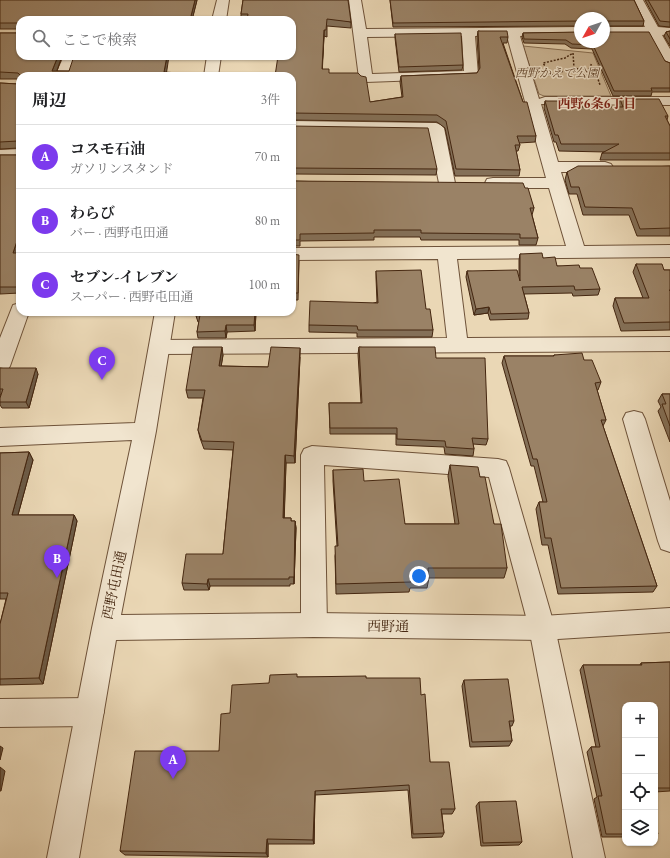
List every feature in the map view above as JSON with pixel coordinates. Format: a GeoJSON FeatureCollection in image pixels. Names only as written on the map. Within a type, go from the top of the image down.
{"type":"FeatureCollection","features":[{"type":"Feature","properties":{"kind":"street"},"geometry":{"type":"LineString","coordinates":[[220,16],[223,0]]}},
{"type":"Feature","properties":{"kind":"street"},"geometry":{"type":"LineString","coordinates":[[355,0],[366,78],[471,75],[468,32]]}},
{"type":"Feature","properties":{"kind":"street"},"geometry":{"type":"LineString","coordinates":[[637,0],[670,62]]}},
{"type":"Feature","properties":{"kind":"street"},"geometry":{"type":"LineString","coordinates":[[512,31],[534,102],[576,250]]}},
{"type":"Feature","properties":{"kind":"street"},"geometry":{"type":"LineString","coordinates":[[360,33],[574,31]]}},
{"type":"Feature","properties":{"kind":"street"},"geometry":{"type":"LineString","coordinates":[[610,31],[670,31]]}},
{"type":"Feature","properties":{"kind":"street"},"geometry":{"type":"LineString","coordinates":[[64,72],[69,60]]}},
{"type":"Feature","properties":{"kind":"street"},"geometry":{"type":"LineString","coordinates":[[212,72],[213,60]]}},
{"type":"Feature","properties":{"kind":"street"},"geometry":{"type":"LineString","coordinates":[[534,102],[670,101]]}},
{"type":"Feature","properties":{"kind":"street"},"geometry":{"type":"LineString","coordinates":[[296,126],[436,128],[455,183],[554,175],[623,167]]}},
{"type":"Feature","properties":{"kind":"street"},"geometry":{"type":"LineString","coordinates":[[0,155],[16,154]]}},
{"type":"Feature","properties":{"kind":"street"},"geometry":{"type":"LineString","coordinates":[[296,254],[448,254],[576,250],[670,251]]}},
{"type":"Feature","properties":{"kind":"street"},"geometry":{"type":"LineString","coordinates":[[448,254],[458,346]]}},
{"type":"Feature","properties":{"kind":"street"},"geometry":{"type":"LineString","coordinates":[[0,366],[18,316]]}},
{"type":"Feature","properties":{"kind":"street","name":"西野屯田通"},"geometry":{"type":"LineString","coordinates":[[63,858],[105,628],[145,431],[165,316]]}},
{"type":"Feature","properties":{"kind":"street"},"geometry":{"type":"LineString","coordinates":[[159,347],[670,344]]}},
{"type":"Feature","properties":{"kind":"street"},"geometry":{"type":"LineString","coordinates":[[634,419],[670,541]]}},
{"type":"Feature","properties":{"kind":"street"},"geometry":{"type":"LineString","coordinates":[[0,437],[145,431]]}},
{"type":"Feature","properties":{"kind":"street"},"geometry":{"type":"LineString","coordinates":[[314,625],[312,455],[498,468],[542,628],[589,858]]}},
{"type":"Feature","properties":{"kind":"street","name":"西野通"},"geometry":{"type":"LineString","coordinates":[[105,628],[314,625],[542,628],[670,620]]}},
{"type":"Feature","properties":{"kind":"street"},"geometry":{"type":"LineString","coordinates":[[0,713],[90,712]]}},
{"type":"Feature","properties":{"kind":"path"},"geometry":{"type":"LineString","coordinates":[[551,75],[543,64],[565,58],[573,53],[574,68]]}},
{"type":"Feature","properties":{"kind":"path"},"geometry":{"type":"LineString","coordinates":[[527,81],[574,68],[588,71],[592,63]]}},
{"type":"Feature","properties":{"kind":"green space","name":"西野かえで公園"},"geometry":{"type":"Polygon","coordinates":[[[523,46],[593,53],[611,96],[544,96],[539,94],[523,46]]]}},
{"type":"Feature","properties":{"kind":"building"},"geometry":{"type":"Polygon","coordinates":[[[0,0],[195,0],[191,16],[16,16],[16,23],[0,23],[0,0]]]}},
{"type":"Feature","properties":{"kind":"building"},"geometry":{"type":"Polygon","coordinates":[[[243,0],[348,0],[351,22],[327,19],[326,30],[324,30],[322,69],[329,69],[329,73],[358,73],[361,76],[366,77],[370,102],[403,97],[401,76],[477,73],[480,68],[478,31],[507,31],[508,37],[500,37],[523,102],[527,102],[536,136],[517,136],[520,145],[515,145],[520,170],[456,169],[446,121],[437,115],[296,113],[296,72],[276,72],[277,60],[296,60],[296,16],[248,16],[248,14],[241,14],[243,0]]]}},
{"type":"Feature","properties":{"kind":"building"},"geometry":{"type":"Polygon","coordinates":[[[390,0],[634,0],[644,21],[610,21],[610,12],[574,12],[574,21],[393,23],[390,0]]]}},
{"type":"Feature","properties":{"kind":"building"},"geometry":{"type":"Polygon","coordinates":[[[648,0],[670,0],[670,22],[660,21],[648,0]]]}},
{"type":"Feature","properties":{"kind":"building"},"geometry":{"type":"Polygon","coordinates":[[[670,31],[670,39],[666,32],[670,31]]]}},
{"type":"Feature","properties":{"kind":"building"},"geometry":{"type":"Polygon","coordinates":[[[574,32],[574,44],[566,40],[524,39],[523,33],[574,32]]]}},
{"type":"Feature","properties":{"kind":"building"},"geometry":{"type":"Polygon","coordinates":[[[610,32],[649,32],[665,61],[670,63],[670,88],[651,88],[652,91],[614,91],[594,48],[610,48],[610,32]]]}},
{"type":"Feature","properties":{"kind":"building"},"geometry":{"type":"Polygon","coordinates":[[[0,33],[16,33],[16,60],[56,60],[52,71],[69,71],[73,60],[166,60],[164,72],[0,72],[0,33]]]}},
{"type":"Feature","properties":{"kind":"building"},"geometry":{"type":"Polygon","coordinates":[[[461,33],[463,65],[399,67],[395,34],[461,33]]]}},
{"type":"Feature","properties":{"kind":"building"},"geometry":{"type":"Polygon","coordinates":[[[0,83],[16,84],[16,141],[0,142],[0,83]]]}},
{"type":"Feature","properties":{"kind":"building"},"geometry":{"type":"Polygon","coordinates":[[[620,99],[659,99],[668,116],[665,116],[670,126],[670,153],[602,153],[619,144],[561,144],[558,135],[555,135],[545,101],[575,101],[578,107],[623,107],[620,99]]]}},
{"type":"Feature","properties":{"kind":"building"},"geometry":{"type":"Polygon","coordinates":[[[296,126],[428,128],[437,169],[296,168],[296,126]]]}},
{"type":"Feature","properties":{"kind":"building"},"geometry":{"type":"Polygon","coordinates":[[[0,155],[16,155],[16,244],[13,253],[16,253],[16,287],[0,287],[0,155]]]}},
{"type":"Feature","properties":{"kind":"building"},"geometry":{"type":"Polygon","coordinates":[[[578,166],[670,166],[670,228],[640,229],[632,208],[585,207],[579,187],[571,187],[567,172],[578,166]]]}},
{"type":"Feature","properties":{"kind":"building"},"geometry":{"type":"Polygon","coordinates":[[[296,181],[523,183],[525,188],[528,188],[534,208],[530,208],[538,238],[520,238],[520,234],[421,233],[421,230],[374,230],[374,233],[300,234],[300,240],[296,240],[296,181]]]}},
{"type":"Feature","properties":{"kind":"building"},"geometry":{"type":"Polygon","coordinates":[[[542,253],[543,258],[555,257],[557,266],[579,265],[580,268],[592,268],[600,289],[575,290],[574,286],[522,287],[529,313],[491,314],[489,307],[476,309],[467,271],[517,270],[520,281],[520,254],[542,253]]]}},
{"type":"Feature","properties":{"kind":"building"},"geometry":{"type":"Polygon","coordinates":[[[296,255],[299,255],[298,293],[296,293],[296,255]]]}},
{"type":"Feature","properties":{"kind":"building"},"geometry":{"type":"Polygon","coordinates":[[[636,264],[662,264],[664,270],[670,270],[670,322],[624,323],[615,298],[649,298],[636,264]]]}},
{"type":"Feature","properties":{"kind":"building"},"geometry":{"type":"Polygon","coordinates":[[[421,270],[426,309],[430,309],[433,330],[358,330],[357,326],[309,325],[310,301],[378,303],[376,271],[421,270]]]}},
{"type":"Feature","properties":{"kind":"building"},"geometry":{"type":"Polygon","coordinates":[[[200,316],[255,316],[254,325],[226,325],[225,331],[197,332],[200,316]]]}},
{"type":"Feature","properties":{"kind":"building"},"geometry":{"type":"Polygon","coordinates":[[[193,347],[222,347],[219,366],[268,367],[271,347],[300,348],[294,456],[285,455],[283,518],[291,518],[291,521],[295,521],[294,577],[289,577],[289,579],[208,579],[207,584],[182,583],[186,554],[223,554],[234,442],[202,441],[198,430],[205,390],[186,390],[193,347]]]}},
{"type":"Feature","properties":{"kind":"building"},"geometry":{"type":"Polygon","coordinates":[[[359,347],[435,347],[436,358],[485,358],[488,439],[472,438],[474,449],[446,447],[445,441],[397,439],[397,428],[330,428],[329,403],[362,403],[359,347]]]}},
{"type":"Feature","properties":{"kind":"building"},"geometry":{"type":"Polygon","coordinates":[[[582,353],[584,360],[592,360],[601,382],[595,383],[606,420],[601,420],[657,586],[561,588],[551,538],[545,538],[539,502],[547,502],[537,459],[533,459],[504,356],[554,356],[582,353]]]}},
{"type":"Feature","properties":{"kind":"building"},"geometry":{"type":"Polygon","coordinates":[[[0,368],[36,368],[26,402],[0,402],[3,389],[0,389],[0,368]]]}},
{"type":"Feature","properties":{"kind":"building"},"geometry":{"type":"Polygon","coordinates":[[[662,394],[670,394],[670,426],[662,404],[666,404],[662,394]]]}},
{"type":"Feature","properties":{"kind":"building"},"geometry":{"type":"Polygon","coordinates":[[[29,452],[12,515],[74,515],[39,678],[0,679],[0,624],[8,593],[0,593],[0,453],[29,452]]]}},
{"type":"Feature","properties":{"kind":"building"},"geometry":{"type":"Polygon","coordinates":[[[450,465],[478,467],[480,477],[485,477],[494,524],[501,524],[507,568],[428,568],[429,578],[410,578],[411,582],[336,584],[335,546],[338,546],[333,470],[363,469],[364,481],[399,479],[405,524],[459,524],[450,465]]]}},
{"type":"Feature","properties":{"kind":"building"},"geometry":{"type":"Polygon","coordinates":[[[670,662],[670,788],[658,788],[658,702],[622,702],[622,834],[606,834],[598,796],[602,796],[591,747],[600,747],[583,665],[642,665],[641,663],[670,662]]]}},
{"type":"Feature","properties":{"kind":"building"},"geometry":{"type":"Polygon","coordinates":[[[297,674],[297,677],[366,676],[366,678],[420,678],[421,695],[425,694],[430,762],[449,762],[455,809],[441,809],[444,833],[413,834],[409,785],[315,791],[313,840],[267,839],[266,853],[120,851],[135,751],[219,751],[221,714],[230,713],[232,685],[269,683],[270,675],[297,674]]]}},
{"type":"Feature","properties":{"kind":"building"},"geometry":{"type":"Polygon","coordinates":[[[508,679],[514,721],[509,721],[512,741],[472,742],[464,680],[508,679]]]}},
{"type":"Feature","properties":{"kind":"building"},"geometry":{"type":"Polygon","coordinates":[[[516,801],[522,842],[483,843],[479,802],[516,801]]]}},
{"type":"Feature","properties":{"kind":"place","name":"セブン-イレブン"},"geometry":{"type":"Point","coordinates":[102,380]}},
{"type":"Feature","properties":{"kind":"place","name":"わらび"},"geometry":{"type":"Point","coordinates":[57,578]}},
{"type":"Feature","properties":{"kind":"place","name":"コスモ石油"},"geometry":{"type":"Point","coordinates":[173,779]}},
{"type":"Feature","properties":{"kind":"district","name":"西野6条6丁目"},"geometry":{"type":"Point","coordinates":[597,103]}}]}
